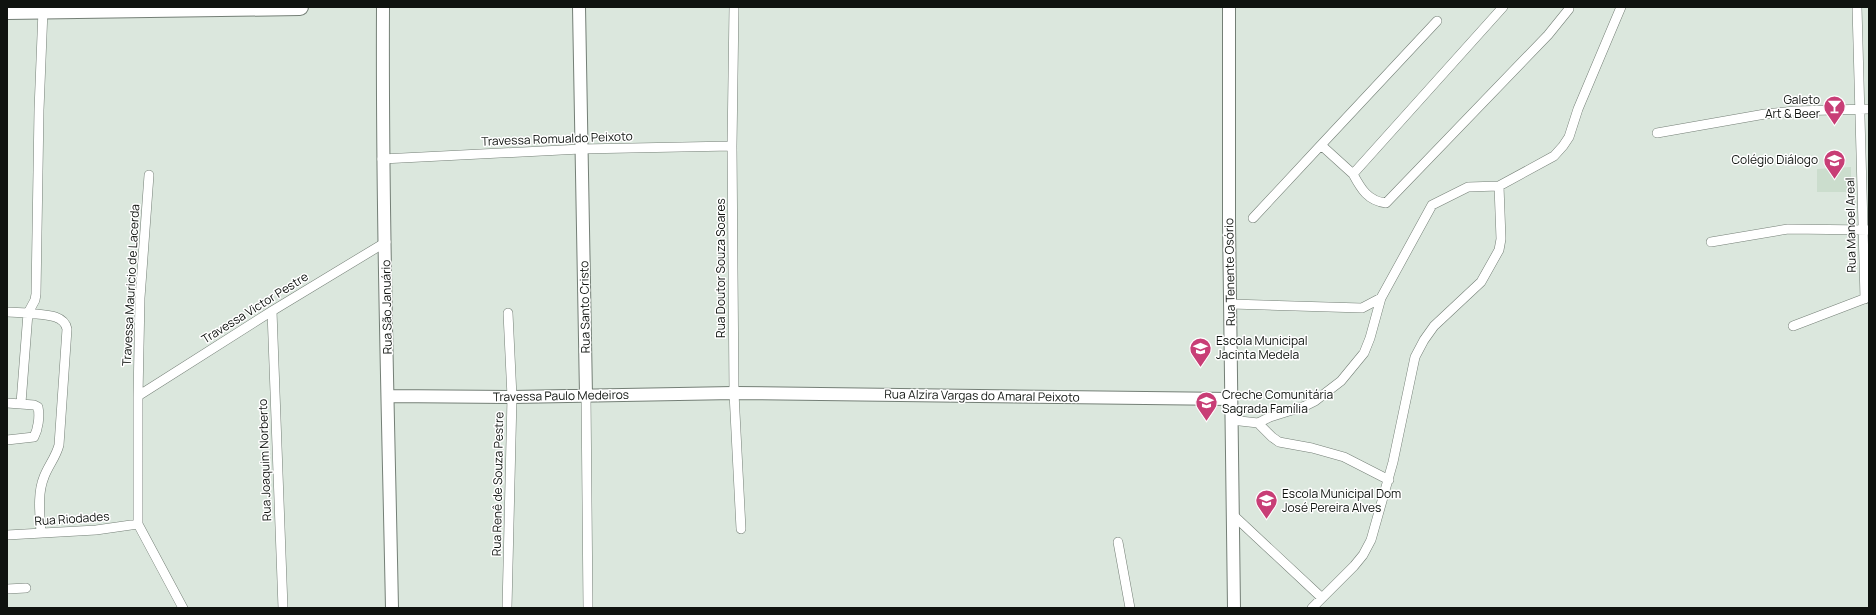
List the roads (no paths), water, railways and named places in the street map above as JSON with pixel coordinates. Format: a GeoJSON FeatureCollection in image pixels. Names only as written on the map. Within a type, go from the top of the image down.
{"type":"FeatureCollection","features":[{"type":"Feature","properties":{"kind":"highway"},"geometry":{"type":"LineString","coordinates":[[7,11],[300,7]]}},
{"type":"Feature","properties":{"kind":"street","name":"Rua São Januário"},"geometry":{"type":"LineString","coordinates":[[383,7],[382,159],[386,242],[392,608]]}},
{"type":"Feature","properties":{"kind":"street","name":"Rua Santo Cristo"},"geometry":{"type":"LineString","coordinates":[[579,7],[588,608]]}},
{"type":"Feature","properties":{"kind":"street","name":"Rua Doutor Souza Soares"},"geometry":{"type":"LineString","coordinates":[[734,7],[732,146],[734,393],[741,529]]}},
{"type":"Feature","properties":{"kind":"street","name":"Rua Tenente Osório"},"geometry":{"type":"LineString","coordinates":[[1229,7],[1229,222],[1234,608]]}},
{"type":"Feature","properties":{"kind":"street"},"geometry":{"type":"LineString","coordinates":[[1353,174],[1503,7]]}},
{"type":"Feature","properties":{"kind":"street"},"geometry":{"type":"LineString","coordinates":[[1231,420],[1258,423],[1310,404],[1341,381],[1364,353],[1382,298],[1432,205],[1468,187],[1500,186],[1554,156],[1569,137],[1578,109],[1621,7]]}},
{"type":"Feature","properties":{"kind":"street","name":"Rua Manoel Areal"},"geometry":{"type":"LineString","coordinates":[[1857,7],[1865,109],[1867,298]]}},
{"type":"Feature","properties":{"kind":"street"},"geometry":{"type":"LineString","coordinates":[[1321,145],[1353,174],[1360,188],[1376,202],[1386,203],[1548,36],[1569,9]]}},
{"type":"Feature","properties":{"kind":"street"},"geometry":{"type":"LineString","coordinates":[[21,404],[28,313],[35,300],[36,294],[39,110],[43,10]]}},
{"type":"Feature","properties":{"kind":"street"},"geometry":{"type":"LineString","coordinates":[[1253,218],[1437,21]]}},
{"type":"Feature","properties":{"kind":"street"},"geometry":{"type":"LineString","coordinates":[[1657,133],[1764,114],[1865,109]]}},
{"type":"Feature","properties":{"kind":"street","name":"Travessa Romualdo Peixoto"},"geometry":{"type":"LineString","coordinates":[[382,159],[581,149],[732,146]]}},
{"type":"Feature","properties":{"kind":"street","name":"Travessa Mauricio de Lacerda"},"geometry":{"type":"LineString","coordinates":[[138,524],[140,298],[149,175]]}},
{"type":"Feature","properties":{"kind":"street"},"geometry":{"type":"LineString","coordinates":[[1312,608],[1363,555],[1371,540],[1389,480],[1415,357],[1424,340],[1434,326],[1481,282],[1499,250],[1501,239],[1500,186]]}},
{"type":"Feature","properties":{"kind":"street"},"geometry":{"type":"LineString","coordinates":[[1711,242],[1788,229],[1866,230]]}},
{"type":"Feature","properties":{"kind":"street","name":"Travessa Victor Pestre"},"geometry":{"type":"LineString","coordinates":[[138,396],[272,311],[386,242]]}},
{"type":"Feature","properties":{"kind":"street"},"geometry":{"type":"LineString","coordinates":[[1231,304],[1362,308],[1382,298]]}},
{"type":"Feature","properties":{"kind":"street"},"geometry":{"type":"LineString","coordinates":[[1793,326],[1867,298]]}},
{"type":"Feature","properties":{"kind":"street","name":"Rua Joaquim Norberto"},"geometry":{"type":"LineString","coordinates":[[272,311],[283,608]]}},
{"type":"Feature","properties":{"kind":"street"},"geometry":{"type":"LineString","coordinates":[[7,312],[56,317],[64,321],[67,328],[59,445],[57,453],[43,478],[39,497],[41,533]]}},
{"type":"Feature","properties":{"kind":"street","name":"Rua Renê de Souza Pestre"},"geometry":{"type":"LineString","coordinates":[[507,608],[512,397],[508,314]]}},
{"type":"Feature","properties":{"kind":"street","name":"Travessa Paulo Medeiros"},"geometry":{"type":"LineString","coordinates":[[388,396],[512,397],[734,393]]}},
{"type":"Feature","properties":{"kind":"street","name":"Rua Alzira Vargas do Amaral Peixoto"},"geometry":{"type":"LineString","coordinates":[[734,393],[1231,399]]}},
{"type":"Feature","properties":{"kind":"street"},"geometry":{"type":"LineString","coordinates":[[7,403],[38,407],[38,430],[34,437],[7,440]]}},
{"type":"Feature","properties":{"kind":"street"},"geometry":{"type":"LineString","coordinates":[[1258,423],[1279,442],[1312,448],[1344,457],[1389,480]]}},
{"type":"Feature","properties":{"kind":"street"},"geometry":{"type":"LineString","coordinates":[[1232,514],[1322,598]]}},
{"type":"Feature","properties":{"kind":"street"},"geometry":{"type":"LineString","coordinates":[[138,524],[183,608]]}},
{"type":"Feature","properties":{"kind":"street","name":"Rua Riodades"},"geometry":{"type":"LineString","coordinates":[[7,536],[96,530],[138,524]]}},
{"type":"Feature","properties":{"kind":"street"},"geometry":{"type":"LineString","coordinates":[[1118,542],[1130,608]]}},
{"type":"Feature","properties":{"kind":"street"},"geometry":{"type":"LineString","coordinates":[[7,589],[26,588]]}},
{"type":"Feature","properties":{"kind":"place","name":"Galeto Art & Beer"},"geometry":{"type":"Point","coordinates":[1835,126]}},
{"type":"Feature","properties":{"kind":"place","name":"Colégio Diálogo"},"geometry":{"type":"Point","coordinates":[1834,180]}},
{"type":"Feature","properties":{"kind":"place","name":"Escola Municipal Jacinta Medela"},"geometry":{"type":"Point","coordinates":[1200,368]}},
{"type":"Feature","properties":{"kind":"place","name":"Creche Comunitária Sagrada Família"},"geometry":{"type":"Point","coordinates":[1206,422]}},
{"type":"Feature","properties":{"kind":"place","name":"Escola Municipal Dom José Pereira Alves"},"geometry":{"type":"Point","coordinates":[1267,520]}}]}
